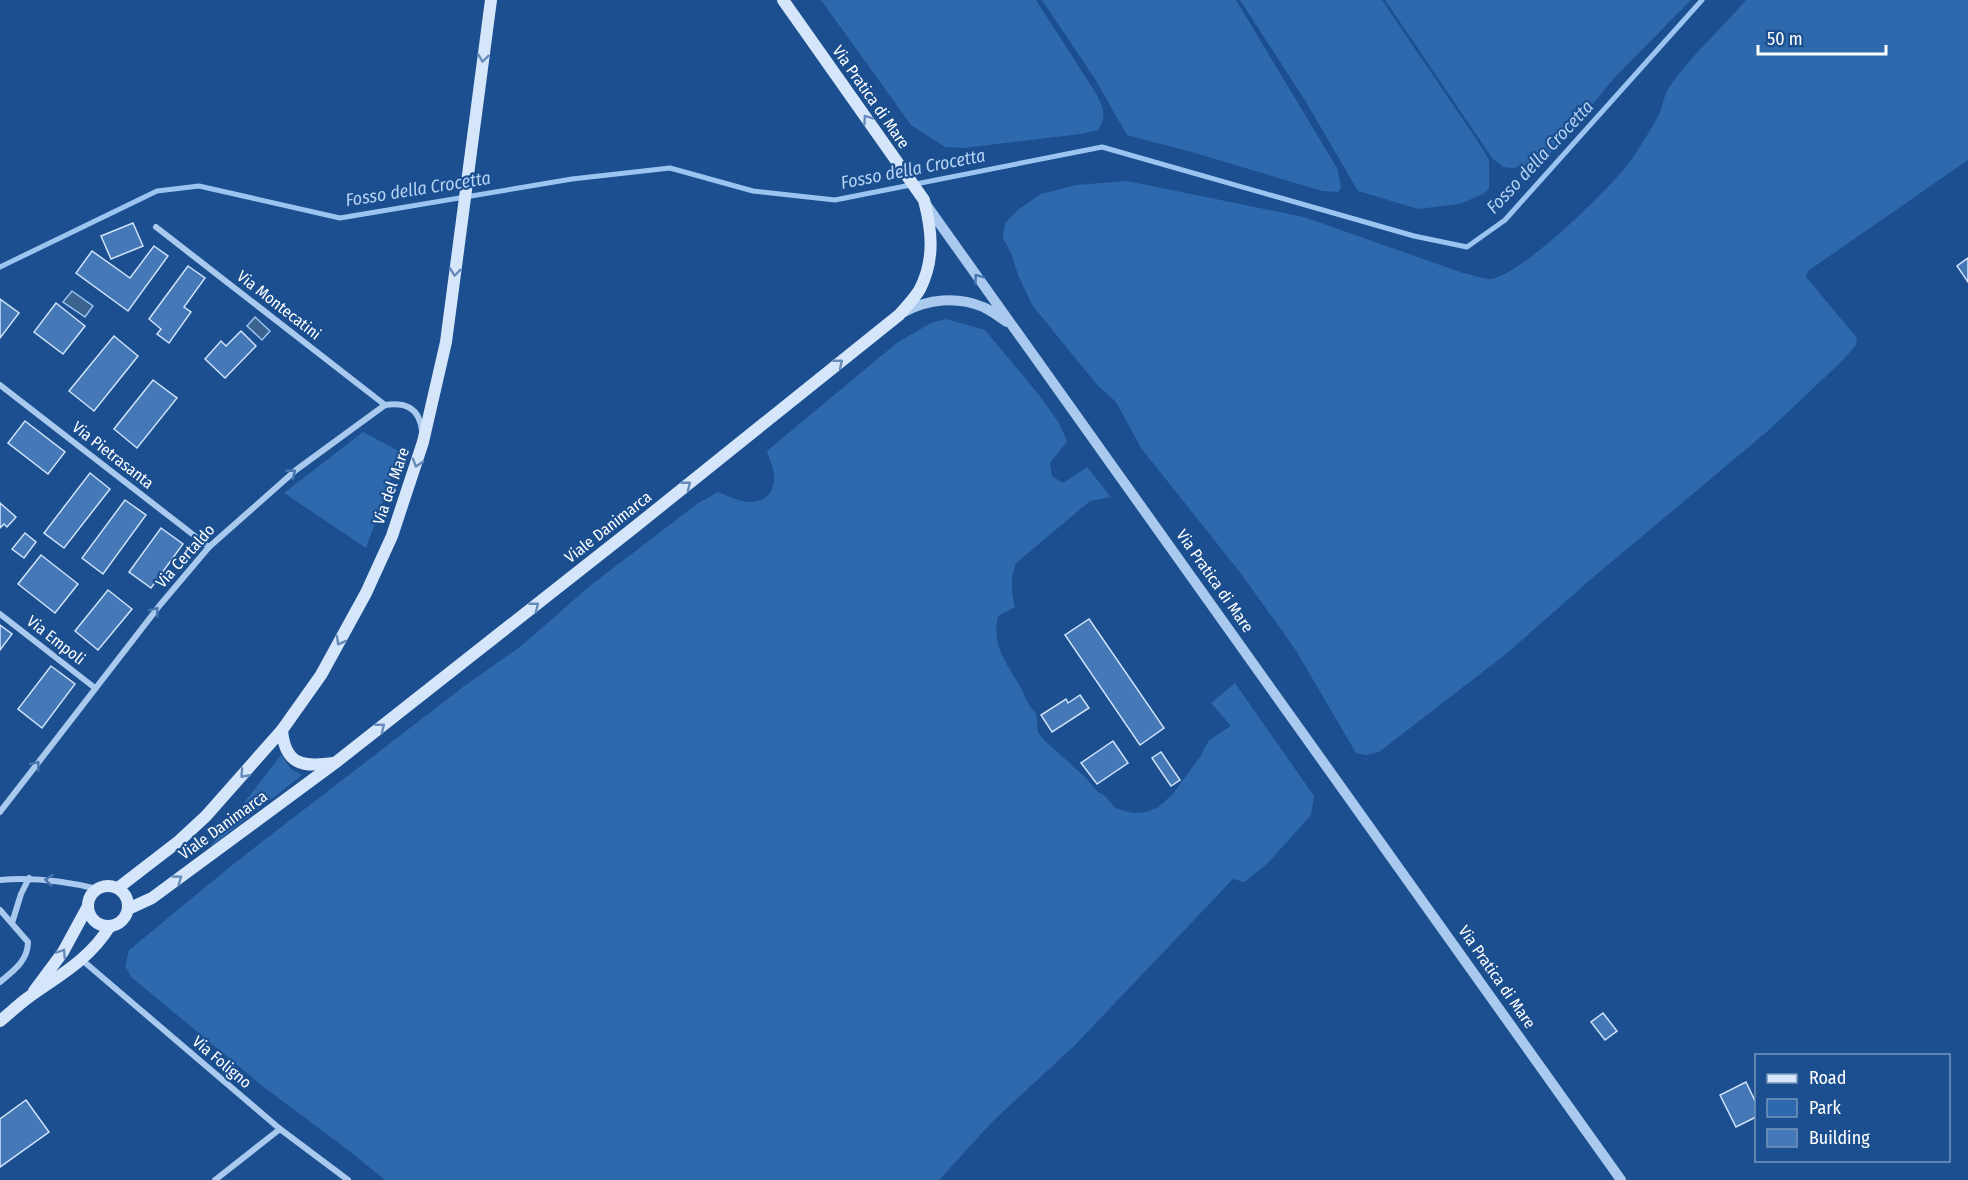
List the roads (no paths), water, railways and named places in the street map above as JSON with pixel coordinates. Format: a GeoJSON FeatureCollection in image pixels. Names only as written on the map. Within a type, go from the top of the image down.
{"type":"FeatureCollection","features":[{"type":"Feature","properties":{"kind":"main road","name":"Via del Mare"},"geometry":{"type":"LineString","coordinates":[[118,888],[179,841],[206,816],[282,730],[321,675],[366,593],[392,536],[423,442],[446,342],[490,0]]}},
{"type":"Feature","properties":{"kind":"main road","name":"Via Pratica di Mare"},"geometry":{"type":"LineString","coordinates":[[783,0],[924,200]]}},
{"type":"Feature","properties":{"kind":"main road","name":"Viale Danimarca"},"geometry":{"type":"LineString","coordinates":[[128,909],[152,898],[335,763],[641,523],[899,315],[920,290],[928,268],[932,247],[924,200]]}},
{"type":"Feature","properties":{"kind":"main road"},"geometry":{"type":"LineString","coordinates":[[282,730],[284,746],[292,758],[305,764],[335,763]]}},
{"type":"Feature","properties":{"kind":"main road"},"geometry":{"type":"LineString","coordinates":[[0,1021],[82,960],[102,940],[111,926],[122,921],[128,909],[127,897],[118,888],[111,886],[97,889],[89,900],[88,906],[89,913],[98,923],[111,926]]}},
{"type":"Feature","properties":{"kind":"main road"},"geometry":{"type":"LineString","coordinates":[[30,997],[63,952],[88,906]]}},
{"type":"Feature","properties":{"kind":"street","name":"Via Pratica di Mare"},"geometry":{"type":"LineString","coordinates":[[924,200],[1621,1180]]}},
{"type":"Feature","properties":{"kind":"street","name":"Via Montecatini"},"geometry":{"type":"LineString","coordinates":[[156,227],[385,405]]}},
{"type":"Feature","properties":{"kind":"street","name":"Viale Danimarca"},"geometry":{"type":"LineString","coordinates":[[899,315],[917,305],[957,300],[983,307],[1012,325]]}},
{"type":"Feature","properties":{"kind":"street","name":"Via Pietrasanta"},"geometry":{"type":"LineString","coordinates":[[0,385],[209,547]]}},
{"type":"Feature","properties":{"kind":"street"},"geometry":{"type":"LineString","coordinates":[[385,405],[400,404],[413,408],[420,420],[423,442]]}},
{"type":"Feature","properties":{"kind":"street","name":"Via Certaldo"},"geometry":{"type":"LineString","coordinates":[[0,812],[95,688],[209,547],[296,470],[385,405]]}},
{"type":"Feature","properties":{"kind":"street","name":"Via Empoli"},"geometry":{"type":"LineString","coordinates":[[0,614],[95,688]]}},
{"type":"Feature","properties":{"kind":"street"},"geometry":{"type":"LineString","coordinates":[[12,923],[21,894],[30,878]]}},
{"type":"Feature","properties":{"kind":"street"},"geometry":{"type":"LineString","coordinates":[[0,880],[30,878],[97,889]]}},
{"type":"Feature","properties":{"kind":"street"},"geometry":{"type":"LineString","coordinates":[[0,910],[28,942],[28,950],[18,967],[0,982]]}},
{"type":"Feature","properties":{"kind":"street","name":"Via Foligno"},"geometry":{"type":"LineString","coordinates":[[82,960],[280,1128],[348,1180]]}},
{"type":"Feature","properties":{"kind":"street"},"geometry":{"type":"LineString","coordinates":[[215,1180],[280,1128]]}},
{"type":"Feature","properties":{"kind":"waterway","name":"Fosso della Crocetta"},"geometry":{"type":"LineString","coordinates":[[0,267],[157,191],[199,186],[340,218],[572,179],[670,168],[753,191],[835,200],[1102,147],[1414,236],[1467,247],[1505,220],[1702,0]]}}]}
